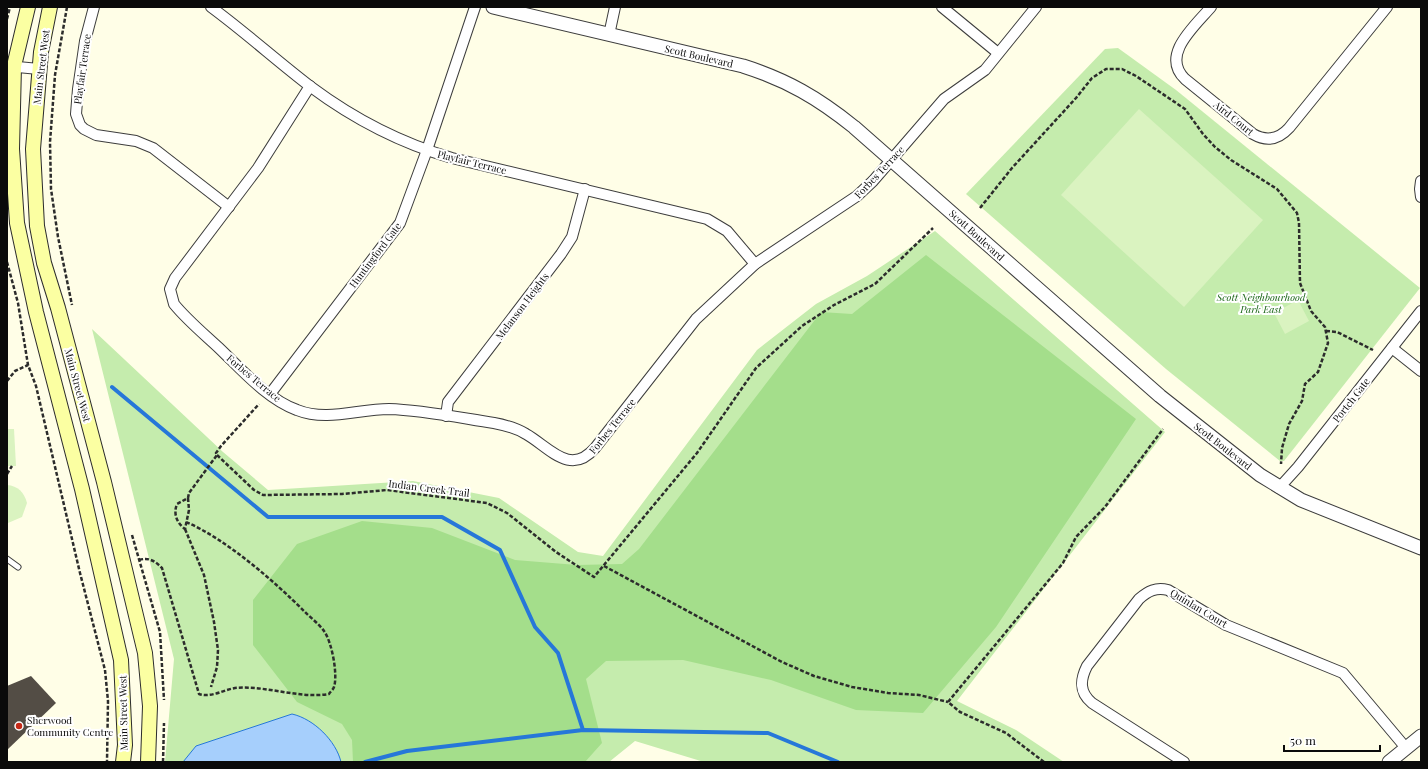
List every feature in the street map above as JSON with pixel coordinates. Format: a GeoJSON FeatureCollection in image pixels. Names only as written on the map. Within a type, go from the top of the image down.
{"type":"FeatureCollection","features":[{"type":"Feature","properties":{"kind":"main road","name":"Main Street West"},"geometry":{"type":"LineString","coordinates":[[28,7],[10,66],[12,149],[17,223],[36,312],[86,503],[121,660],[125,744],[122,762]]}},
{"type":"Feature","properties":{"kind":"main road","name":"Main Street West"},"geometry":{"type":"LineString","coordinates":[[50,7],[44,33],[33,149],[37,226],[44,264],[58,308],[124,563],[145,654],[150,706],[148,762]]}},
{"type":"Feature","properties":{"kind":"street","name":"Playfair Terrace"},"geometry":{"type":"LineString","coordinates":[[94,7],[85,41],[78,90],[76,114],[80,125],[84,129],[96,135],[136,141],[153,148],[229,207]]}},
{"type":"Feature","properties":{"kind":"street","name":"Playfair Terrace"},"geometry":{"type":"LineString","coordinates":[[211,7],[310,86],[376,128],[427,150],[707,219],[727,232],[755,264]]}},
{"type":"Feature","properties":{"kind":"street","name":"Huntingford Gate"},"geometry":{"type":"LineString","coordinates":[[270,394],[400,223],[427,150],[475,7]]}},
{"type":"Feature","properties":{"kind":"street","name":"Scott Boulevard"},"geometry":{"type":"LineString","coordinates":[[493,7],[743,66],[777,78],[806,92],[828,106],[1160,396],[1243,463],[1279,488],[1314,505],[1421,548]]}},
{"type":"Feature","properties":{"kind":"street"},"geometry":{"type":"LineString","coordinates":[[609,35],[615,7]]}},
{"type":"Feature","properties":{"kind":"street"},"geometry":{"type":"LineString","coordinates":[[942,7],[998,54]]}},
{"type":"Feature","properties":{"kind":"street","name":"Forbes Terrace"},"geometry":{"type":"LineString","coordinates":[[310,86],[258,168],[171,283],[170,294],[178,310],[270,394],[295,410],[311,414],[328,415],[390,409],[446,416],[514,428],[530,436],[562,458],[574,461],[585,458],[595,448],[696,319],[755,264],[854,199],[873,181],[944,99],[985,70],[1036,7]]}},
{"type":"Feature","properties":{"kind":"street","name":"Aird Court"},"geometry":{"type":"LineString","coordinates":[[1211,7],[1178,49],[1176,60],[1178,69],[1186,79],[1253,134],[1266,139],[1283,134],[1289,128],[1387,7]]}},
{"type":"Feature","properties":{"kind":"street"},"geometry":{"type":"LineString","coordinates":[[10,66],[40,69]]}},
{"type":"Feature","properties":{"kind":"street"},"geometry":{"type":"LineString","coordinates":[[1421,181],[1421,197]]}},
{"type":"Feature","properties":{"kind":"street","name":"Melanson Heights"},"geometry":{"type":"LineString","coordinates":[[446,416],[448,402],[572,237],[585,189]]}},
{"type":"Feature","properties":{"kind":"street","name":"Portch Gate"},"geometry":{"type":"LineString","coordinates":[[1279,488],[1298,467],[1421,311]]}},
{"type":"Feature","properties":{"kind":"street"},"geometry":{"type":"LineString","coordinates":[[1392,348],[1421,371]]}},
{"type":"Feature","properties":{"kind":"street","name":"Quinlan Court"},"geometry":{"type":"LineString","coordinates":[[1184,762],[1092,703],[1084,694],[1081,684],[1087,666],[1139,599],[1146,593],[1160,588],[1168,590],[1226,625],[1343,673],[1406,748]]}},
{"type":"Feature","properties":{"kind":"street"},"geometry":{"type":"LineString","coordinates":[[1389,762],[1421,736]]}},
{"type":"Feature","properties":{"kind":"lane"},"geometry":{"type":"LineString","coordinates":[[7,559],[18,567]]}},
{"type":"Feature","properties":{"kind":"path"},"geometry":{"type":"LineString","coordinates":[[7,19],[10,7]]}},
{"type":"Feature","properties":{"kind":"path"},"geometry":{"type":"LineString","coordinates":[[68,7],[55,75],[50,142],[51,189],[56,223],[74,312]]}},
{"type":"Feature","properties":{"kind":"path"},"geometry":{"type":"LineString","coordinates":[[980,208],[1012,168],[1076,98],[1092,78],[1106,69],[1122,69],[1136,76],[1185,109],[1202,134],[1215,148],[1277,189],[1297,213],[1299,223],[1300,283],[1311,311],[1326,331],[1328,343],[1318,372],[1304,384],[1302,401],[1289,424],[1282,448],[1281,464]]}},
{"type":"Feature","properties":{"kind":"path"},"geometry":{"type":"LineString","coordinates":[[933,228],[875,284],[834,306],[802,326],[756,368],[697,453],[604,566],[782,662],[814,676],[852,686],[888,693],[919,695],[948,702],[960,712],[1006,733],[1044,762]]}},
{"type":"Feature","properties":{"kind":"path"},"geometry":{"type":"LineString","coordinates":[[7,262],[18,303],[28,365],[36,386],[105,670],[108,701],[107,762]]}},
{"type":"Feature","properties":{"kind":"path"},"geometry":{"type":"LineString","coordinates":[[1326,331],[1337,332],[1373,350]]}},
{"type":"Feature","properties":{"kind":"path"},"geometry":{"type":"LineString","coordinates":[[7,381],[15,371],[28,365]]}},
{"type":"Feature","properties":{"kind":"path"},"geometry":{"type":"LineString","coordinates":[[185,529],[189,510],[189,493],[217,455],[216,453],[221,446],[259,404]]}},
{"type":"Feature","properties":{"kind":"path"},"geometry":{"type":"LineString","coordinates":[[948,702],[1063,563],[1076,537],[1105,507],[1163,429]]}},
{"type":"Feature","properties":{"kind":"path","name":"Indian Creek Trail"},"geometry":{"type":"LineString","coordinates":[[217,455],[254,490],[262,495],[342,494],[387,490],[487,503],[506,512],[556,552],[594,577],[604,566]]}},
{"type":"Feature","properties":{"kind":"path"},"geometry":{"type":"LineString","coordinates":[[7,474],[12,466]]}},
{"type":"Feature","properties":{"kind":"path"},"geometry":{"type":"LineString","coordinates":[[188,498],[177,504],[176,508],[178,523],[185,529],[204,575],[214,622],[218,654],[217,667],[211,687]]}},
{"type":"Feature","properties":{"kind":"path"},"geometry":{"type":"LineString","coordinates":[[124,563],[144,558],[155,561],[162,568],[199,694],[205,696],[234,688],[261,689],[311,695],[328,694],[334,688],[335,675],[330,642],[324,631],[281,588],[254,566],[202,529],[186,522]]}},
{"type":"Feature","properties":{"kind":"path"},"geometry":{"type":"LineString","coordinates":[[130,528],[160,632],[164,703]]}},
{"type":"Feature","properties":{"kind":"path"},"geometry":{"type":"LineString","coordinates":[[163,762],[164,717]]}},
{"type":"Feature","properties":{"kind":"green space","name":"Scott Neighbourhood Park East"},"geometry":{"type":"Polygon","coordinates":[[[1118,48],[1176,90],[1420,288],[1284,461],[1280,461],[1166,369],[966,194],[1105,49],[1118,48]]]}},
{"type":"Feature","properties":{"kind":"green space"},"geometry":{"type":"Polygon","coordinates":[[[1139,109],[1263,220],[1184,307],[1061,195],[1139,109]]]}},
{"type":"Feature","properties":{"kind":"green space"},"geometry":{"type":"Polygon","coordinates":[[[935,231],[1165,432],[957,701],[1016,730],[1064,762],[704,762],[635,741],[609,762],[165,762],[174,659],[92,329],[223,452],[268,490],[413,481],[499,498],[578,552],[603,556],[757,350],[816,304],[867,276],[935,231]]]}},
{"type":"Feature","properties":{"kind":"green space"},"geometry":{"type":"Polygon","coordinates":[[[926,255],[1136,419],[996,627],[923,713],[856,710],[771,680],[683,660],[606,661],[586,679],[602,743],[585,762],[353,762],[352,740],[342,724],[297,702],[253,645],[253,600],[297,544],[362,521],[432,528],[515,560],[577,565],[622,564],[639,549],[821,312],[852,314],[926,255]]]}},
{"type":"Feature","properties":{"kind":"green space"},"geometry":{"type":"Polygon","coordinates":[[[1298,300],[1309,321],[1285,334],[1274,313],[1298,300]]]}},
{"type":"Feature","properties":{"kind":"green space"},"geometry":{"type":"Polygon","coordinates":[[[7,429],[14,429],[16,466],[7,466],[7,429]]]}},
{"type":"Feature","properties":{"kind":"green space"},"geometry":{"type":"Polygon","coordinates":[[[7,485],[20,490],[27,503],[22,517],[8,523],[7,485]]]}},
{"type":"Feature","properties":{"kind":"water"},"geometry":{"type":"Polygon","coordinates":[[[292,714],[308,721],[323,732],[334,746],[341,762],[183,762],[196,746],[292,714]]]}},
{"type":"Feature","properties":{"kind":"building","name":"Sherwood Community Centre"},"geometry":{"type":"Polygon","coordinates":[[[31,676],[56,703],[7,750],[7,686],[31,676]]]}},
{"type":"Feature","properties":{"kind":"waterway"},"geometry":{"type":"LineString","coordinates":[[112,387],[268,517],[442,517],[500,550],[535,627],[558,653],[583,730]]}},
{"type":"Feature","properties":{"kind":"waterway"},"geometry":{"type":"LineString","coordinates":[[365,762],[407,751],[583,730],[768,733],[838,762]]}},
{"type":"Feature","properties":{"kind":"place","name":"Sherwood Community Centre"},"geometry":{"type":"Point","coordinates":[19,726]}}]}
